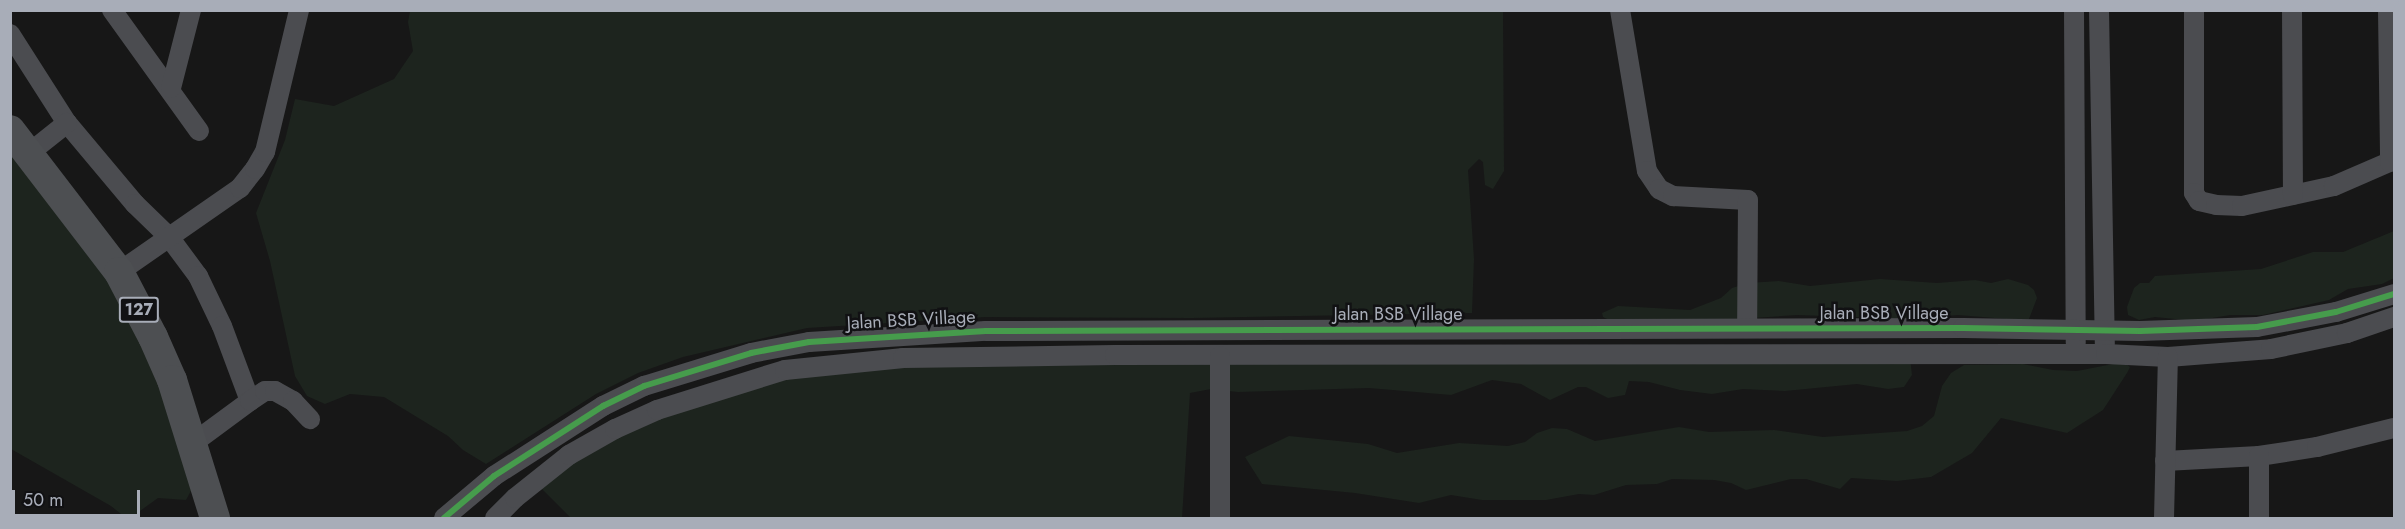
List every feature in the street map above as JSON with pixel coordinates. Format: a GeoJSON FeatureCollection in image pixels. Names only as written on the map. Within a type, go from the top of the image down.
{"type":"FeatureCollection","features":[{"type":"Feature","properties":{"kind":"main road","name":"127"},"geometry":{"type":"LineString","coordinates":[[10,130],[119,273],[163,358],[193,443],[215,519]]}},
{"type":"Feature","properties":{"kind":"street"},"geometry":{"type":"LineString","coordinates":[[112,10],[171,88],[199,131]]}},
{"type":"Feature","properties":{"kind":"street"},"geometry":{"type":"LineString","coordinates":[[171,88],[191,10]]}},
{"type":"Feature","properties":{"kind":"street"},"geometry":{"type":"LineString","coordinates":[[119,273],[240,188],[260,161],[265,152],[299,10]]}},
{"type":"Feature","properties":{"kind":"street"},"geometry":{"type":"LineString","coordinates":[[1620,10],[1647,171],[1659,189],[1673,196],[1748,200],[1747,328]]}},
{"type":"Feature","properties":{"kind":"street"},"geometry":{"type":"LineString","coordinates":[[2074,10],[2077,355]]}},
{"type":"Feature","properties":{"kind":"street"},"geometry":{"type":"LineString","coordinates":[[2099,10],[2106,354]]}},
{"type":"Feature","properties":{"kind":"street"},"geometry":{"type":"LineString","coordinates":[[2194,10],[2194,193],[2199,201],[2216,205],[2242,206],[2334,186],[2392,161],[2388,10]]}},
{"type":"Feature","properties":{"kind":"street"},"geometry":{"type":"LineString","coordinates":[[2292,10],[2293,195]]}},
{"type":"Feature","properties":{"kind":"street"},"geometry":{"type":"LineString","coordinates":[[10,34],[67,123],[135,204],[169,237],[198,276],[222,326],[250,401]]}},
{"type":"Feature","properties":{"kind":"street"},"geometry":{"type":"LineString","coordinates":[[28,154],[67,123]]}},
{"type":"Feature","properties":{"kind":"street"},"geometry":{"type":"LineString","coordinates":[[2076,288],[2103,286]]}},
{"type":"Feature","properties":{"kind":"street","name":"Jalan BSB Village"},"geometry":{"type":"LineString","coordinates":[[444,519],[494,476],[603,406],[644,386],[751,353],[809,342],[986,331],[1747,328],[2105,331],[2257,327],[2336,312],[2394,294]]}},
{"type":"Feature","properties":{"kind":"street"},"geometry":{"type":"LineString","coordinates":[[495,519],[515,498],[569,455],[615,429],[657,410],[785,370],[903,358],[2106,354],[2168,357],[2271,349],[2347,333],[2394,317]]}},
{"type":"Feature","properties":{"kind":"street"},"geometry":{"type":"LineString","coordinates":[[1220,356],[1220,519]]}},
{"type":"Feature","properties":{"kind":"street"},"geometry":{"type":"LineString","coordinates":[[2164,519],[2168,357]]}},
{"type":"Feature","properties":{"kind":"street"},"geometry":{"type":"LineString","coordinates":[[193,443],[265,391],[275,392],[300,406],[310,420]]}},
{"type":"Feature","properties":{"kind":"street"},"geometry":{"type":"LineString","coordinates":[[2165,461],[2259,456],[2317,447],[2394,428]]}},
{"type":"Feature","properties":{"kind":"street"},"geometry":{"type":"LineString","coordinates":[[2259,456],[2259,519]]}},
{"type":"Feature","properties":{"kind":"shaded area"},"geometry":{"type":"Polygon","coordinates":[[[410,11],[1503,11],[1504,171],[1493,189],[1485,185],[1483,162],[1479,159],[1468,170],[1474,259],[1472,313],[1192,318],[986,317],[807,328],[683,357],[638,373],[596,394],[486,464],[463,450],[448,436],[384,397],[350,394],[325,404],[307,396],[295,376],[270,261],[256,213],[285,140],[295,99],[334,106],[394,79],[413,51],[408,22],[410,11]]]}},
{"type":"Feature","properties":{"kind":"shaded area"},"geometry":{"type":"Polygon","coordinates":[[[11,144],[121,294],[172,402],[193,487],[186,500],[158,498],[140,511],[138,518],[126,518],[111,506],[11,449],[11,144]]]}},
{"type":"Feature","properties":{"kind":"shaded area"},"geometry":{"type":"Polygon","coordinates":[[[2394,231],[2394,278],[2382,284],[2348,289],[2329,300],[2263,315],[2230,315],[2195,321],[2155,317],[2139,320],[2128,315],[2127,307],[2134,288],[2140,283],[2149,283],[2155,276],[2261,269],[2313,252],[2343,252],[2394,231]]]}},
{"type":"Feature","properties":{"kind":"shaded area"},"geometry":{"type":"Polygon","coordinates":[[[1880,279],[1937,283],[1975,280],[1991,283],[2008,279],[2028,285],[2034,290],[2037,298],[2029,319],[2018,320],[1958,315],[1911,319],[1797,315],[1707,321],[1609,320],[1603,317],[1602,313],[1618,306],[1690,310],[1721,298],[1732,288],[1748,283],[1779,281],[1810,286],[1880,279]]]}},
{"type":"Feature","properties":{"kind":"shaded area"},"geometry":{"type":"Polygon","coordinates":[[[1910,357],[1912,375],[1904,387],[1888,389],[1857,384],[1785,391],[1743,389],[1712,394],[1680,390],[1649,382],[1629,381],[1625,395],[1608,398],[1586,387],[1578,387],[1550,400],[1521,384],[1492,380],[1451,395],[1369,388],[1238,392],[1211,389],[1190,393],[1182,518],[571,518],[538,485],[617,433],[786,374],[903,362],[1910,357]]]}},
{"type":"Feature","properties":{"kind":"shaded area"},"geometry":{"type":"Polygon","coordinates":[[[2123,362],[2130,367],[2103,410],[2067,433],[2001,418],[1972,453],[1931,477],[1897,481],[1851,478],[1840,489],[1806,479],[1791,479],[1746,490],[1731,483],[1714,480],[1672,479],[1657,484],[1626,485],[1594,495],[1579,494],[1546,500],[1482,500],[1451,495],[1419,503],[1355,493],[1262,484],[1245,457],[1289,436],[1368,444],[1397,453],[1459,443],[1508,446],[1525,442],[1537,433],[1552,428],[1567,429],[1595,441],[1679,427],[1709,432],[1774,430],[1823,437],[1907,431],[1922,426],[1934,416],[1942,386],[1951,373],[1964,365],[2023,364],[2053,370],[2077,371],[2123,362]]]}},
{"type":"Feature","properties":{"kind":"cycle path"},"geometry":{"type":"LineString","coordinates":[[444,518],[494,476],[603,406],[644,386],[751,353],[809,342],[986,331],[1963,328],[2140,331],[2257,327],[2336,312],[2394,294]]}}]}
